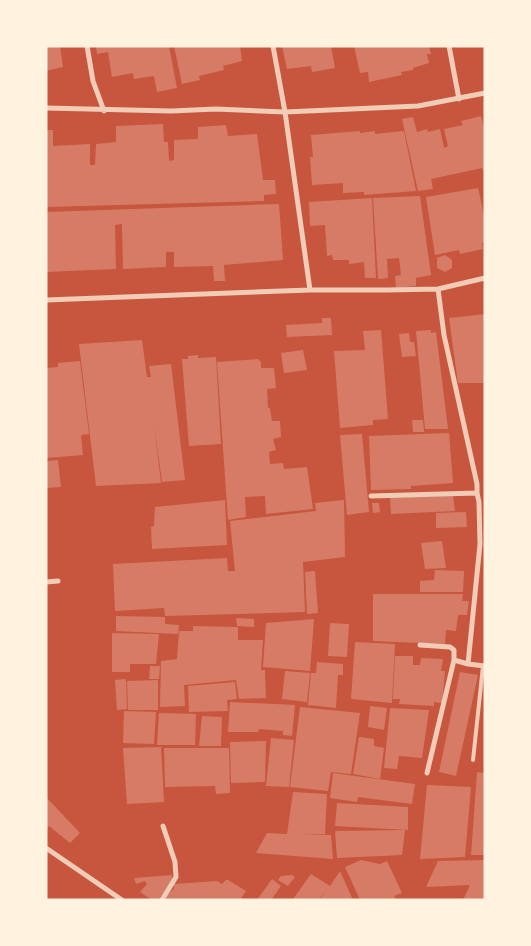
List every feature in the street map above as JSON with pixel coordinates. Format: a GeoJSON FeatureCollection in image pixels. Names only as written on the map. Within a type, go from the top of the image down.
{"type":"FeatureCollection","features":[{"type":"Feature","properties":{"kind":"street"},"geometry":{"type":"LineString","coordinates":[[87,46],[93,81],[104,111]]}},
{"type":"Feature","properties":{"kind":"street"},"geometry":{"type":"LineString","coordinates":[[273,46],[285,112],[310,290]]}},
{"type":"Feature","properties":{"kind":"street"},"geometry":{"type":"LineString","coordinates":[[449,46],[459,99]]}},
{"type":"Feature","properties":{"kind":"street"},"geometry":{"type":"LineString","coordinates":[[46,108],[104,111],[216,109],[285,112],[418,106],[485,93]]}},
{"type":"Feature","properties":{"kind":"street"},"geometry":{"type":"LineString","coordinates":[[46,300],[310,290],[438,289],[485,278]]}},
{"type":"Feature","properties":{"kind":"street"},"geometry":{"type":"LineString","coordinates":[[438,289],[444,335],[477,484],[479,502],[480,544],[468,664]]}},
{"type":"Feature","properties":{"kind":"street"},"geometry":{"type":"LineString","coordinates":[[477,484],[485,484]]}},
{"type":"Feature","properties":{"kind":"street"},"geometry":{"type":"LineString","coordinates":[[371,496],[477,493]]}},
{"type":"Feature","properties":{"kind":"street"},"geometry":{"type":"LineString","coordinates":[[46,582],[58,581]]}},
{"type":"Feature","properties":{"kind":"street"},"geometry":{"type":"LineString","coordinates":[[420,645],[450,647],[454,650],[454,660],[427,774]]}},
{"type":"Feature","properties":{"kind":"street"},"geometry":{"type":"LineString","coordinates":[[454,660],[484,666]]}},
{"type":"Feature","properties":{"kind":"street"},"geometry":{"type":"LineString","coordinates":[[162,900],[176,878],[175,862],[163,826]]}},
{"type":"Feature","properties":{"kind":"street"},"geometry":{"type":"LineString","coordinates":[[46,848],[122,900]]}},
{"type":"Feature","properties":{"kind":"lane"},"geometry":{"type":"LineString","coordinates":[[473,760],[484,666]]}},
{"type":"Feature","properties":{"kind":"building"},"geometry":{"type":"Polygon","coordinates":[[[46,46],[60,46],[63,67],[46,71],[46,46]]]}},
{"type":"Feature","properties":{"kind":"building"},"geometry":{"type":"Polygon","coordinates":[[[96,46],[169,46],[177,88],[157,92],[154,76],[134,79],[133,73],[112,77],[108,52],[97,54],[96,46]]]}},
{"type":"Feature","properties":{"kind":"building"},"geometry":{"type":"Polygon","coordinates":[[[174,46],[240,46],[242,61],[223,66],[224,70],[199,76],[200,80],[182,84],[174,46]]]}},
{"type":"Feature","properties":{"kind":"building"},"geometry":{"type":"Polygon","coordinates":[[[282,46],[331,46],[335,68],[312,72],[311,66],[287,69],[282,46]]]}},
{"type":"Feature","properties":{"kind":"building"},"geometry":{"type":"Polygon","coordinates":[[[354,46],[429,46],[431,54],[427,54],[429,63],[413,68],[413,70],[401,72],[402,75],[369,82],[368,72],[360,73],[354,46]]]}},
{"type":"Feature","properties":{"kind":"building"},"geometry":{"type":"Polygon","coordinates":[[[481,116],[485,132],[485,174],[482,168],[431,179],[433,189],[418,191],[402,119],[413,117],[417,132],[427,129],[428,132],[440,129],[444,148],[448,146],[444,129],[463,125],[461,121],[481,116]]]}},
{"type":"Feature","properties":{"kind":"building"},"geometry":{"type":"Polygon","coordinates":[[[163,124],[164,142],[168,142],[169,161],[174,160],[174,140],[198,139],[198,127],[226,125],[228,136],[257,134],[263,180],[275,180],[276,194],[264,195],[264,201],[46,207],[46,130],[53,130],[53,146],[90,144],[90,165],[95,165],[96,144],[116,142],[116,126],[163,124]]]}},
{"type":"Feature","properties":{"kind":"building"},"geometry":{"type":"Polygon","coordinates":[[[360,131],[360,133],[375,131],[375,134],[404,131],[416,191],[364,195],[364,192],[343,193],[343,183],[312,185],[310,157],[313,157],[311,135],[360,131]]]}},
{"type":"Feature","properties":{"kind":"building"},"geometry":{"type":"Polygon","coordinates":[[[478,188],[485,220],[485,243],[482,243],[483,249],[460,254],[459,250],[435,255],[426,197],[478,188]]]}},
{"type":"Feature","properties":{"kind":"building"},"geometry":{"type":"Polygon","coordinates":[[[420,196],[431,275],[416,278],[416,286],[396,288],[395,276],[401,275],[399,258],[387,259],[388,278],[378,279],[373,198],[420,196]]]}},
{"type":"Feature","properties":{"kind":"building"},"geometry":{"type":"Polygon","coordinates":[[[372,198],[376,278],[365,278],[364,262],[349,264],[349,260],[333,260],[332,255],[327,256],[325,225],[310,226],[309,202],[372,198]]]}},
{"type":"Feature","properties":{"kind":"building"},"geometry":{"type":"Polygon","coordinates":[[[279,204],[283,260],[224,265],[225,281],[214,281],[213,266],[174,267],[174,252],[166,252],[166,267],[123,269],[122,224],[115,225],[116,269],[46,272],[46,212],[279,204]]]}},
{"type":"Feature","properties":{"kind":"building"},"geometry":{"type":"Polygon","coordinates":[[[445,255],[452,260],[452,268],[445,272],[437,268],[437,258],[445,255]]]}},
{"type":"Feature","properties":{"kind":"building"},"geometry":{"type":"Polygon","coordinates":[[[485,314],[485,383],[458,383],[449,318],[485,314]]]}},
{"type":"Feature","properties":{"kind":"building"},"geometry":{"type":"Polygon","coordinates":[[[322,318],[331,318],[332,335],[287,337],[286,325],[322,323],[322,318]]]}},
{"type":"Feature","properties":{"kind":"building"},"geometry":{"type":"Polygon","coordinates":[[[381,330],[388,419],[373,420],[373,425],[340,428],[334,351],[365,350],[363,331],[381,330]]]}},
{"type":"Feature","properties":{"kind":"building"},"geometry":{"type":"Polygon","coordinates":[[[431,330],[431,333],[436,332],[448,429],[425,429],[416,331],[431,330]]]}},
{"type":"Feature","properties":{"kind":"building"},"geometry":{"type":"Polygon","coordinates":[[[409,333],[410,342],[414,342],[416,356],[402,357],[399,334],[409,333]]]}},
{"type":"Feature","properties":{"kind":"building"},"geometry":{"type":"Polygon","coordinates":[[[142,340],[147,377],[151,377],[149,366],[171,364],[185,480],[162,482],[154,423],[161,483],[96,486],[79,344],[142,340]]]}},
{"type":"Feature","properties":{"kind":"building"},"geometry":{"type":"Polygon","coordinates":[[[303,350],[307,370],[284,373],[281,353],[303,350]]]}},
{"type":"Feature","properties":{"kind":"building"},"geometry":{"type":"Polygon","coordinates":[[[198,355],[198,358],[216,357],[221,444],[189,446],[182,359],[198,355]]]}},
{"type":"Feature","properties":{"kind":"building"},"geometry":{"type":"Polygon","coordinates":[[[258,359],[261,362],[261,368],[274,368],[276,388],[267,389],[268,408],[270,408],[272,421],[280,421],[281,437],[273,439],[276,450],[269,452],[270,464],[283,463],[284,469],[307,467],[313,509],[266,514],[265,496],[245,497],[246,517],[228,520],[217,362],[258,359]]]}},
{"type":"Feature","properties":{"kind":"building"},"geometry":{"type":"Polygon","coordinates":[[[80,361],[89,434],[81,435],[83,455],[46,458],[46,368],[58,367],[58,363],[80,361]]]}},
{"type":"Feature","properties":{"kind":"building"},"geometry":{"type":"Polygon","coordinates":[[[412,420],[423,420],[424,432],[413,432],[412,420]]]}},
{"type":"Feature","properties":{"kind":"building"},"geometry":{"type":"Polygon","coordinates":[[[449,433],[453,483],[411,486],[411,489],[371,490],[369,436],[449,433]]]}},
{"type":"Feature","properties":{"kind":"building"},"geometry":{"type":"Polygon","coordinates":[[[362,434],[369,512],[347,515],[340,435],[362,434]]]}},
{"type":"Feature","properties":{"kind":"building"},"geometry":{"type":"Polygon","coordinates":[[[58,460],[61,487],[46,488],[46,461],[58,460]]]}},
{"type":"Feature","properties":{"kind":"building"},"geometry":{"type":"Polygon","coordinates":[[[453,496],[455,511],[391,514],[390,497],[453,496]]]}},
{"type":"Feature","properties":{"kind":"building"},"geometry":{"type":"Polygon","coordinates":[[[225,500],[227,545],[152,549],[151,527],[154,526],[155,507],[225,500]]]}},
{"type":"Feature","properties":{"kind":"building"},"geometry":{"type":"Polygon","coordinates":[[[344,500],[345,557],[303,562],[305,612],[165,616],[164,608],[115,611],[113,564],[227,558],[228,571],[235,571],[230,521],[316,511],[315,503],[344,500]]]}},
{"type":"Feature","properties":{"kind":"building"},"geometry":{"type":"Polygon","coordinates":[[[372,503],[379,503],[380,512],[373,513],[372,503]]]}},
{"type":"Feature","properties":{"kind":"building"},"geometry":{"type":"Polygon","coordinates":[[[466,512],[467,527],[436,528],[436,513],[466,512]]]}},
{"type":"Feature","properties":{"kind":"building"},"geometry":{"type":"Polygon","coordinates":[[[442,541],[446,568],[425,569],[421,543],[442,541]]]}},
{"type":"Feature","properties":{"kind":"building"},"geometry":{"type":"Polygon","coordinates":[[[435,570],[464,571],[463,592],[420,592],[420,581],[434,580],[435,570]]]}},
{"type":"Feature","properties":{"kind":"building"},"geometry":{"type":"Polygon","coordinates":[[[315,571],[318,613],[307,614],[305,572],[315,571]]]}},
{"type":"Feature","properties":{"kind":"building"},"geometry":{"type":"Polygon","coordinates":[[[373,594],[463,594],[462,601],[469,601],[467,615],[458,615],[456,631],[446,630],[445,644],[373,641],[373,594]]]}},
{"type":"Feature","properties":{"kind":"building"},"geometry":{"type":"Polygon","coordinates":[[[116,616],[165,617],[165,624],[179,625],[178,634],[116,631],[116,616]]]}},
{"type":"Feature","properties":{"kind":"building"},"geometry":{"type":"Polygon","coordinates":[[[236,618],[254,619],[254,627],[237,626],[236,618]]]}},
{"type":"Feature","properties":{"kind":"building"},"geometry":{"type":"Polygon","coordinates":[[[314,619],[310,671],[263,667],[266,623],[314,619]]]}},
{"type":"Feature","properties":{"kind":"building"},"geometry":{"type":"Polygon","coordinates":[[[330,623],[349,624],[347,657],[328,656],[330,623]]]}},
{"type":"Feature","properties":{"kind":"building"},"geometry":{"type":"Polygon","coordinates":[[[193,626],[238,627],[238,640],[263,640],[261,670],[265,670],[266,698],[239,699],[236,680],[184,685],[185,706],[160,707],[161,661],[177,659],[179,631],[193,631],[193,626]]]}},
{"type":"Feature","properties":{"kind":"building"},"geometry":{"type":"Polygon","coordinates":[[[112,633],[159,634],[156,664],[130,664],[130,672],[112,672],[112,633]]]}},
{"type":"Feature","properties":{"kind":"building"},"geometry":{"type":"Polygon","coordinates":[[[355,642],[395,644],[392,703],[351,699],[355,642]]]}},
{"type":"Feature","properties":{"kind":"building"},"geometry":{"type":"Polygon","coordinates":[[[395,656],[413,656],[413,665],[420,665],[421,658],[443,659],[441,671],[445,671],[442,703],[434,702],[434,706],[399,704],[400,699],[393,699],[395,656]]]}},
{"type":"Feature","properties":{"kind":"building"},"geometry":{"type":"Polygon","coordinates":[[[317,662],[343,664],[343,675],[338,675],[336,708],[308,705],[311,673],[316,673],[317,662]]]}},
{"type":"Feature","properties":{"kind":"building"},"geometry":{"type":"Polygon","coordinates":[[[150,666],[160,666],[159,679],[149,679],[150,666]]]}},
{"type":"Feature","properties":{"kind":"building"},"geometry":{"type":"Polygon","coordinates":[[[285,671],[310,673],[307,702],[282,699],[285,671]]]}},
{"type":"Feature","properties":{"kind":"building"},"geometry":{"type":"Polygon","coordinates":[[[460,672],[478,675],[456,776],[439,772],[460,672]]]}},
{"type":"Feature","properties":{"kind":"building"},"geometry":{"type":"Polygon","coordinates":[[[126,679],[127,709],[117,710],[115,680],[126,679]]]}},
{"type":"Feature","properties":{"kind":"building"},"geometry":{"type":"Polygon","coordinates":[[[158,680],[158,710],[128,710],[127,681],[158,680]]]}},
{"type":"Feature","properties":{"kind":"building"},"geometry":{"type":"Polygon","coordinates":[[[235,682],[237,699],[227,700],[228,711],[189,712],[188,686],[235,682]]]}},
{"type":"Feature","properties":{"kind":"building"},"geometry":{"type":"Polygon","coordinates":[[[230,702],[295,705],[292,736],[283,735],[283,731],[259,729],[258,732],[228,732],[230,702]]]}},
{"type":"Feature","properties":{"kind":"building"},"geometry":{"type":"Polygon","coordinates":[[[370,706],[387,708],[384,730],[368,727],[370,706]]]}},
{"type":"Feature","properties":{"kind":"building"},"geometry":{"type":"Polygon","coordinates":[[[300,707],[360,713],[351,774],[331,772],[328,791],[290,787],[300,707]]]}},
{"type":"Feature","properties":{"kind":"building"},"geometry":{"type":"Polygon","coordinates":[[[390,708],[429,710],[422,758],[399,756],[397,769],[384,768],[390,708]]]}},
{"type":"Feature","properties":{"kind":"building"},"geometry":{"type":"Polygon","coordinates":[[[124,711],[156,712],[154,744],[123,743],[124,711]]]}},
{"type":"Feature","properties":{"kind":"building"},"geometry":{"type":"Polygon","coordinates":[[[159,713],[196,714],[195,745],[157,745],[159,713]]]}},
{"type":"Feature","properties":{"kind":"building"},"geometry":{"type":"Polygon","coordinates":[[[202,716],[222,717],[221,746],[199,746],[202,716]]]}},
{"type":"Feature","properties":{"kind":"building"},"geometry":{"type":"Polygon","coordinates":[[[359,737],[374,739],[374,746],[384,748],[380,779],[353,774],[359,737]]]}},
{"type":"Feature","properties":{"kind":"building"},"geometry":{"type":"Polygon","coordinates":[[[271,738],[294,740],[289,787],[266,786],[271,738]]]}},
{"type":"Feature","properties":{"kind":"building"},"geometry":{"type":"Polygon","coordinates":[[[266,741],[265,782],[231,783],[230,742],[266,741]]]}},
{"type":"Feature","properties":{"kind":"building"},"geometry":{"type":"Polygon","coordinates":[[[161,747],[164,802],[127,804],[123,748],[161,747]]]}},
{"type":"Feature","properties":{"kind":"building"},"geometry":{"type":"Polygon","coordinates":[[[164,748],[229,748],[230,793],[216,794],[215,786],[165,787],[164,748]]]}},
{"type":"Feature","properties":{"kind":"building"},"geometry":{"type":"Polygon","coordinates":[[[477,772],[485,773],[485,855],[471,855],[477,772]]]}},
{"type":"Feature","properties":{"kind":"building"},"geometry":{"type":"Polygon","coordinates":[[[333,773],[415,784],[412,804],[358,797],[357,802],[330,798],[333,773]]]}},
{"type":"Feature","properties":{"kind":"building"},"geometry":{"type":"Polygon","coordinates":[[[427,785],[471,787],[465,857],[420,859],[427,785]]]}},
{"type":"Feature","properties":{"kind":"building"},"geometry":{"type":"Polygon","coordinates":[[[293,792],[327,794],[325,834],[302,834],[331,835],[333,859],[256,853],[267,833],[287,834],[293,792]]]}},
{"type":"Feature","properties":{"kind":"building"},"geometry":{"type":"Polygon","coordinates":[[[46,797],[80,833],[70,843],[49,826],[46,828],[46,797]]]}},
{"type":"Feature","properties":{"kind":"building"},"geometry":{"type":"Polygon","coordinates":[[[337,803],[408,807],[408,830],[335,826],[337,803]]]}},
{"type":"Feature","properties":{"kind":"building"},"geometry":{"type":"Polygon","coordinates":[[[405,830],[402,855],[337,858],[335,831],[405,830]]]}},
{"type":"Feature","properties":{"kind":"building"},"geometry":{"type":"Polygon","coordinates":[[[361,860],[380,864],[387,861],[402,893],[394,896],[396,900],[360,900],[345,867],[361,860]]]}},
{"type":"Feature","properties":{"kind":"building"},"geometry":{"type":"Polygon","coordinates":[[[485,860],[485,900],[463,900],[470,885],[426,887],[438,861],[485,860]]]}},
{"type":"Feature","properties":{"kind":"building"},"geometry":{"type":"Polygon","coordinates":[[[340,871],[353,900],[320,900],[326,890],[319,900],[293,899],[311,874],[330,886],[340,871]]]}},
{"type":"Feature","properties":{"kind":"building"},"geometry":{"type":"Polygon","coordinates":[[[172,875],[172,881],[159,900],[152,900],[140,892],[147,884],[145,881],[136,884],[134,878],[172,875]]]}},
{"type":"Feature","properties":{"kind":"building"},"geometry":{"type":"Polygon","coordinates":[[[292,875],[295,877],[288,886],[278,880],[281,876],[292,875]]]}},
{"type":"Feature","properties":{"kind":"building"},"geometry":{"type":"Polygon","coordinates":[[[272,879],[281,886],[271,900],[257,900],[272,879]]]}},
{"type":"Feature","properties":{"kind":"building"},"geometry":{"type":"Polygon","coordinates":[[[226,880],[246,891],[241,898],[246,900],[169,900],[166,897],[174,888],[174,884],[217,881],[222,884],[226,880]]]}}]}
